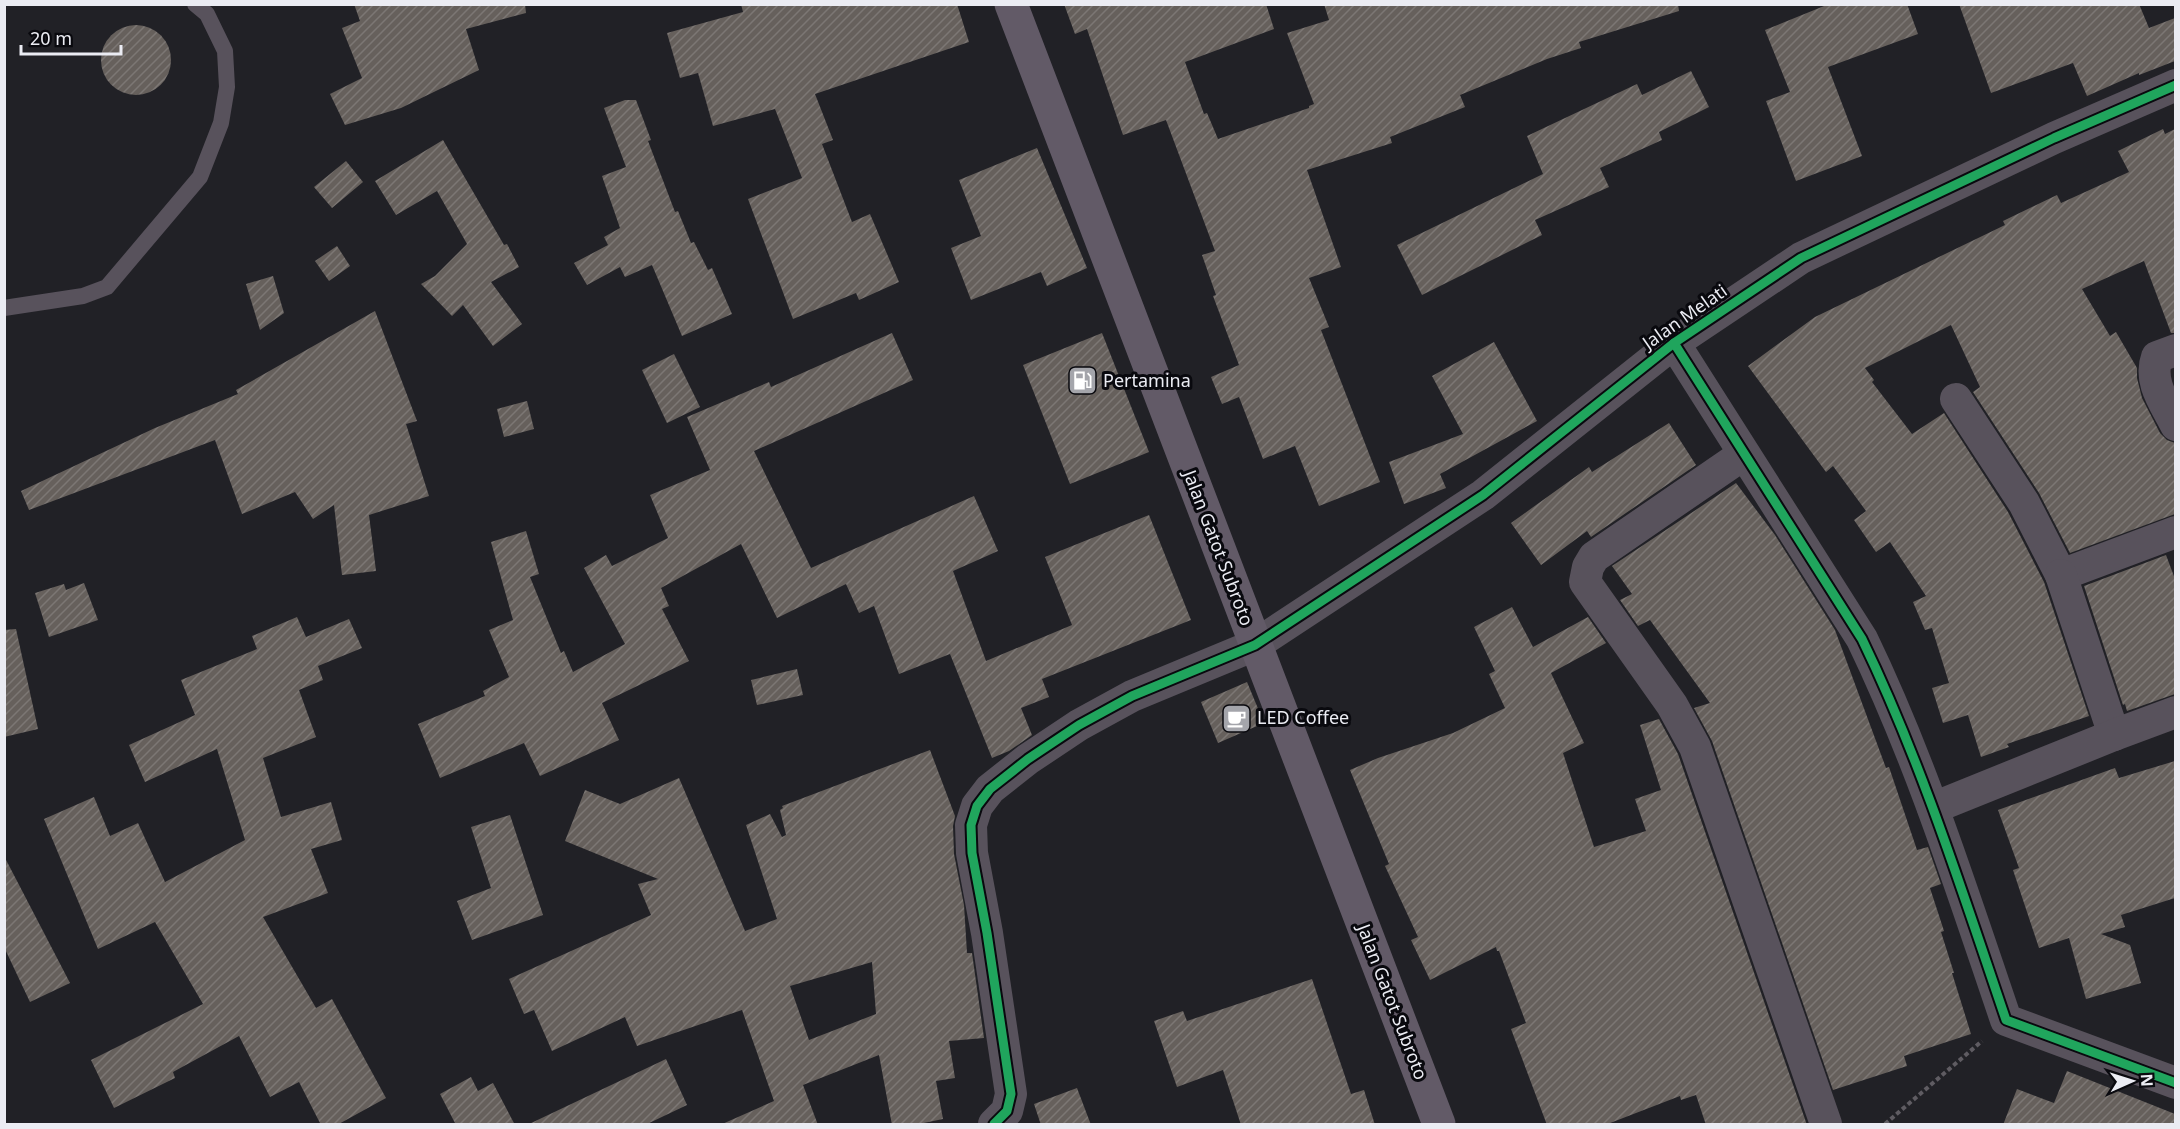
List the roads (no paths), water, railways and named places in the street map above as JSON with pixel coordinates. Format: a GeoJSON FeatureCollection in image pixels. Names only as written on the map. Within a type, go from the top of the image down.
{"type":"FeatureCollection","features":[{"type":"Feature","properties":{"kind":"highway","name":"Jalan Gatot Subroto"},"geometry":{"type":"LineString","coordinates":[[1011,4],[1439,1125]]}},
{"type":"Feature","properties":{"kind":"street","name":"Jalan Melati"},"geometry":{"type":"LineString","coordinates":[[994,1125],[1007,1111],[1011,1094],[987,933],[972,853],[971,825],[977,806],[990,789],[1028,759],[1079,725],[1132,696],[1255,645],[1483,495],[1674,343],[1801,258],[2054,138],[2175,85]]}},
{"type":"Feature","properties":{"kind":"street"},"geometry":{"type":"LineString","coordinates":[[1674,343],[1862,639],[1884,686],[1933,808],[2006,1020],[2175,1083]]}},
{"type":"Feature","properties":{"kind":"street"},"geometry":{"type":"LineString","coordinates":[[2175,350],[2157,357],[2152,369],[2156,385],[2175,425]]}},
{"type":"Feature","properties":{"kind":"street"},"geometry":{"type":"LineString","coordinates":[[1956,399],[2024,503],[2061,575],[2114,735]]}},
{"type":"Feature","properties":{"kind":"street"},"geometry":{"type":"LineString","coordinates":[[1744,454],[1594,557],[1588,567],[1585,582],[1672,705],[1695,747],[1826,1125]]}},
{"type":"Feature","properties":{"kind":"street"},"geometry":{"type":"LineString","coordinates":[[2061,575],[2175,532]]}},
{"type":"Feature","properties":{"kind":"street"},"geometry":{"type":"LineString","coordinates":[[1933,808],[2175,712]]}},
{"type":"Feature","properties":{"kind":"lane"},"geometry":{"type":"LineString","coordinates":[[4,308],[83,296],[107,287],[200,177],[221,123],[227,87],[225,51],[207,14],[195,4]]}},
{"type":"Feature","properties":{"kind":"place","name":"Pertamina"},"geometry":{"type":"Point","coordinates":[1082,381]}},
{"type":"Feature","properties":{"kind":"place","name":"LED Coffee"},"geometry":{"type":"Point","coordinates":[1236,718]}}]}
